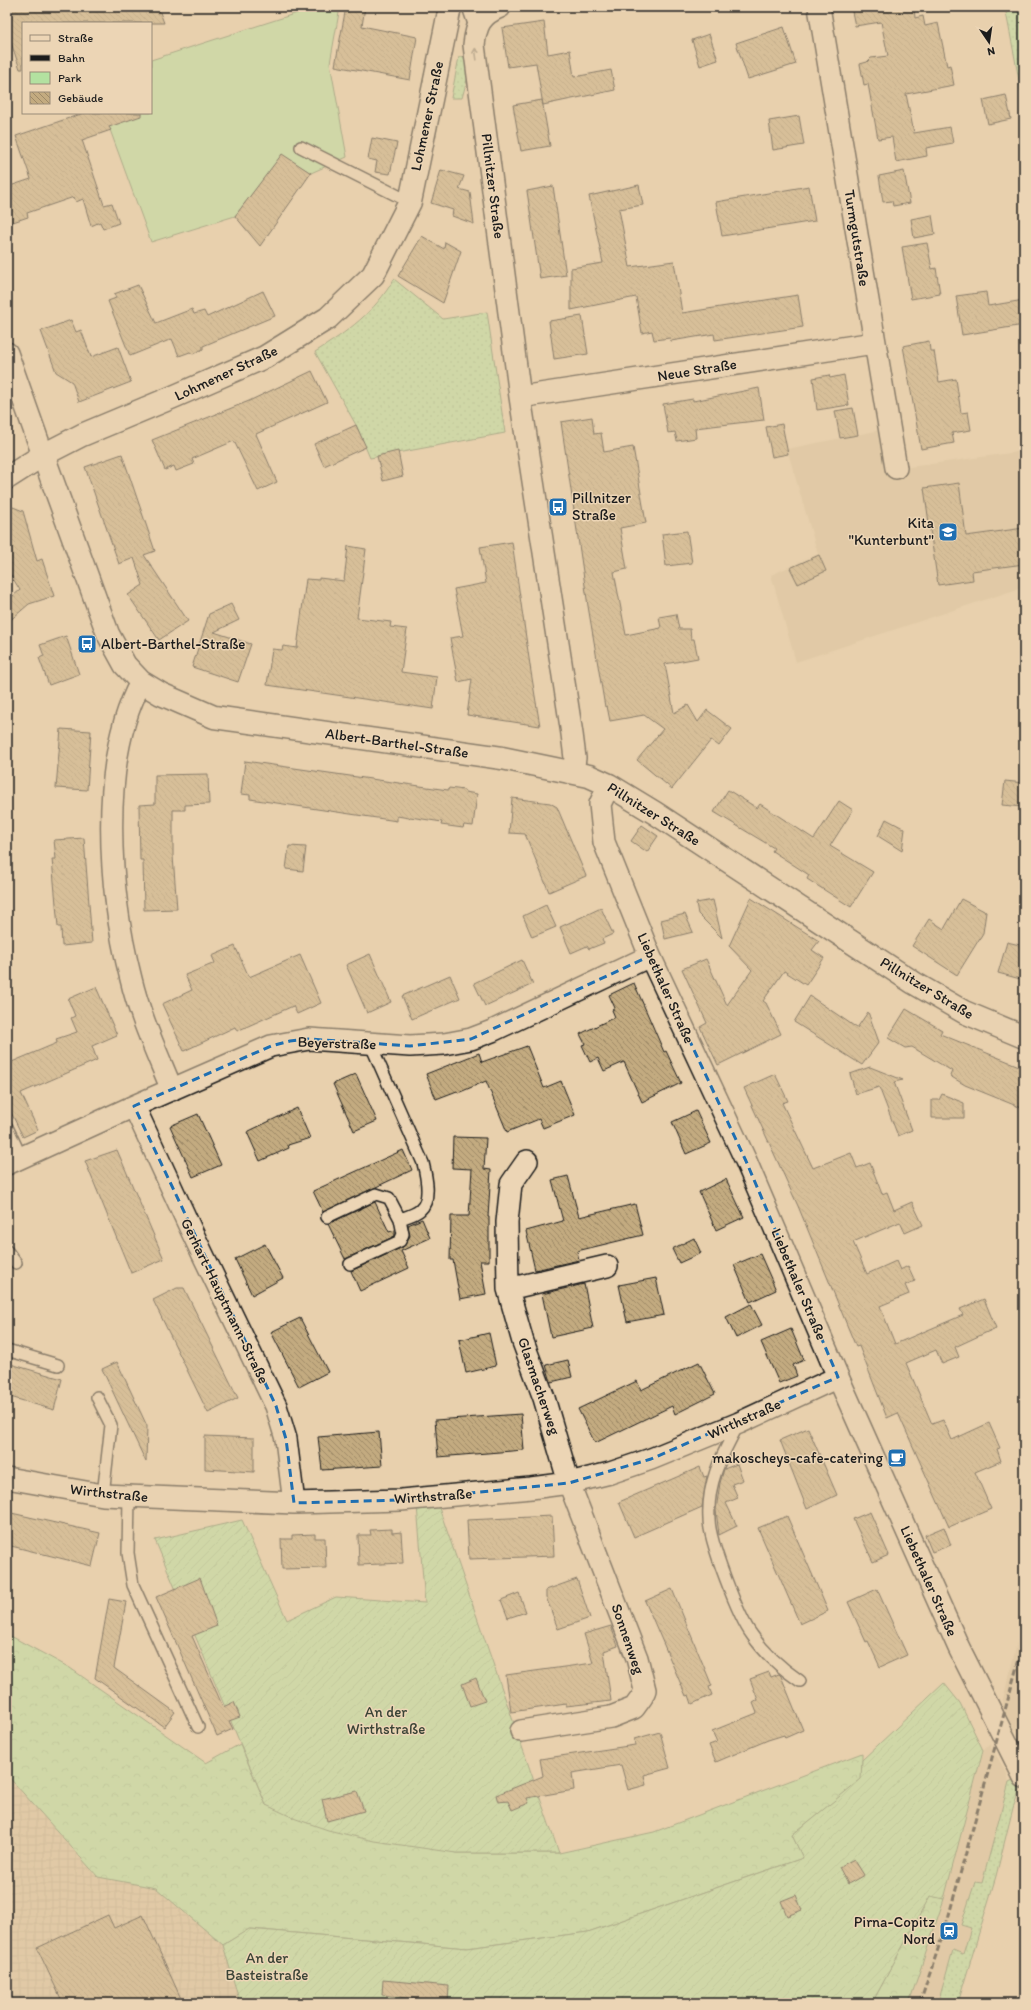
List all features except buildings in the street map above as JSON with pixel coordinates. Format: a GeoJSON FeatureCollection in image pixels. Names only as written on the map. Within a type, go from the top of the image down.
{"type":"FeatureCollection","features":[{"type":"Feature","properties":{"kind":"street","name":"Lohmener Straße"},"geometry":{"type":"LineString","coordinates":[[7,478],[43,455],[82,435],[265,357],[328,318],[373,275],[410,202],[450,7]]}},
{"type":"Feature","properties":{"kind":"street"},"geometry":{"type":"LineString","coordinates":[[476,30],[484,16],[500,7]]}},
{"type":"Feature","properties":{"kind":"street","name":"Turmgutstraße"},"geometry":{"type":"LineString","coordinates":[[819,7],[896,468]]}},
{"type":"Feature","properties":{"kind":"street","name":"Pillnitzer Straße"},"geometry":{"type":"LineString","coordinates":[[476,30],[474,45],[484,111],[520,397],[572,734],[575,758],[573,772],[589,776],[609,785],[655,813],[914,983],[964,1012],[1024,1037]]}},
{"type":"Feature","properties":{"kind":"street","name":"Neue Straße"},"geometry":{"type":"LineString","coordinates":[[520,397],[874,343]]}},
{"type":"Feature","properties":{"kind":"street"},"geometry":{"type":"LineString","coordinates":[[7,353],[43,455]]}},
{"type":"Feature","properties":{"kind":"street","name":"Albert-Barthel-Straße"},"geometry":{"type":"LineString","coordinates":[[43,455],[108,634],[125,665],[141,682],[162,694],[214,717],[494,757],[573,772]]}},
{"type":"Feature","properties":{"kind":"street"},"geometry":{"type":"LineString","coordinates":[[141,682],[132,698],[120,740],[111,829],[114,881],[121,933],[131,980],[148,1032],[172,1090]]}},
{"type":"Feature","properties":{"kind":"street","name":"Liebethaler Straße"},"geometry":{"type":"LineString","coordinates":[[609,785],[600,804],[604,842],[650,956],[746,1161],[838,1377],[959,1648],[1024,1777]]}},
{"type":"Feature","properties":{"kind":"street","name":"Beyerstraße"},"geometry":{"type":"LineString","coordinates":[[14,1160],[271,1046],[290,1041],[309,1039],[424,1045],[444,1044],[471,1039],[492,1032],[650,956]]}},
{"type":"Feature","properties":{"kind":"street","name":"Gerhart-Hauptmann-Straße"},"geometry":{"type":"LineString","coordinates":[[134,1106],[192,1232],[276,1406],[286,1439],[294,1503]]}},
{"type":"Feature","properties":{"kind":"street","name":"Glasmacherweg"},"geometry":{"type":"LineString","coordinates":[[527,1161],[512,1184],[507,1222],[508,1290],[523,1342],[544,1398],[569,1483]]}},
{"type":"Feature","properties":{"kind":"street"},"geometry":{"type":"LineString","coordinates":[[508,1290],[607,1266]]}},
{"type":"Feature","properties":{"kind":"street","name":"Wirthstraße"},"geometry":{"type":"LineString","coordinates":[[7,1478],[103,1495],[294,1503],[401,1500],[531,1488],[569,1483],[610,1473],[651,1459],[739,1423],[838,1377]]}},
{"type":"Feature","properties":{"kind":"street","name":"Sonnenweg"},"geometry":{"type":"LineString","coordinates":[[521,1731],[611,1717],[634,1708],[642,1697],[644,1690],[637,1658],[569,1483]]}},
{"type":"Feature","properties":{"kind":"lane","name":"Pillnitzer Straße"},"geometry":{"type":"LineString","coordinates":[[468,7],[476,30]]}},
{"type":"Feature","properties":{"kind":"lane"},"geometry":{"type":"LineString","coordinates":[[301,147],[410,202]]}},
{"type":"Feature","properties":{"kind":"lane"},"geometry":{"type":"LineString","coordinates":[[370,1043],[423,1163],[426,1175],[425,1202],[420,1210],[400,1219]]}},
{"type":"Feature","properties":{"kind":"lane"},"geometry":{"type":"LineString","coordinates":[[7,1127],[14,1160]]}},
{"type":"Feature","properties":{"kind":"lane"},"geometry":{"type":"LineString","coordinates":[[327,1217],[376,1194],[389,1198],[400,1219],[403,1234],[400,1241],[350,1264]]}},
{"type":"Feature","properties":{"kind":"lane"},"geometry":{"type":"LineString","coordinates":[[7,1251],[16,1263]]}},
{"type":"Feature","properties":{"kind":"lane"},"geometry":{"type":"LineString","coordinates":[[7,1350],[58,1365]]}},
{"type":"Feature","properties":{"kind":"lane"},"geometry":{"type":"LineString","coordinates":[[97,1397],[111,1425],[103,1495]]}},
{"type":"Feature","properties":{"kind":"lane"},"geometry":{"type":"LineString","coordinates":[[739,1423],[717,1464],[711,1490],[709,1520],[715,1551],[750,1634],[765,1652],[784,1670],[800,1681]]}},
{"type":"Feature","properties":{"kind":"lane"},"geometry":{"type":"LineString","coordinates":[[129,1497],[128,1553],[133,1585],[198,1727]]}},
{"type":"Feature","properties":{"kind":"highlighted area"},"geometry":{"type":"Polygon","coordinates":[[[650,956],[746,1161],[838,1377],[651,1459],[569,1483],[401,1500],[294,1503],[286,1439],[276,1406],[134,1106],[271,1046],[290,1041],[309,1039],[410,1046],[471,1039],[650,956]]]}},
{"type":"Feature","properties":{"kind":"shaded area"},"geometry":{"type":"Polygon","coordinates":[[[881,430],[888,470],[1024,451],[1024,587],[796,662],[771,575],[818,554],[787,449],[881,430]]]}},
{"type":"Feature","properties":{"kind":"shaded area"},"geometry":{"type":"Polygon","coordinates":[[[1024,1616],[1024,1692],[1016,1731],[1001,1707],[1024,1616]]]}},
{"type":"Feature","properties":{"kind":"shaded area"},"geometry":{"type":"Polygon","coordinates":[[[989,1744],[1007,1773],[1009,1782],[982,1883],[975,1882],[961,1925],[971,1928],[963,1954],[953,1950],[938,2003],[909,2003],[944,1899],[983,1750],[989,1744]]]}},
{"type":"Feature","properties":{"kind":"shaded area"},"geometry":{"type":"Polygon","coordinates":[[[7,1775],[98,1877],[156,1888],[223,1945],[240,2003],[7,2003],[7,1775]]]}},
{"type":"Feature","properties":{"kind":"green space"},"geometry":{"type":"Polygon","coordinates":[[[316,7],[340,7],[330,63],[347,157],[311,173],[282,155],[235,216],[151,242],[109,127],[125,114],[152,114],[152,60],[316,7]]]}},
{"type":"Feature","properties":{"kind":"green space"},"geometry":{"type":"Polygon","coordinates":[[[1005,7],[1024,7],[1024,106],[1005,7]]]}},
{"type":"Feature","properties":{"kind":"green space"},"geometry":{"type":"Polygon","coordinates":[[[469,56],[470,69],[462,98],[451,98],[459,57],[469,56]]]}},
{"type":"Feature","properties":{"kind":"green space"},"geometry":{"type":"Polygon","coordinates":[[[394,279],[443,319],[487,312],[505,433],[370,458],[356,425],[315,352],[349,329],[369,311],[378,302],[394,279]]]}},
{"type":"Feature","properties":{"kind":"green space","name":"An der Wirthstraße"},"geometry":{"type":"Polygon","coordinates":[[[438,1505],[559,1853],[456,1853],[374,1841],[328,1830],[296,1819],[266,1805],[155,1540],[242,1520],[287,1620],[336,1597],[425,1603],[417,1506],[438,1505]]]}},
{"type":"Feature","properties":{"kind":"green space"},"geometry":{"type":"Polygon","coordinates":[[[7,1634],[70,1668],[206,1763],[240,1744],[266,1805],[456,1853],[559,1853],[654,1832],[862,1753],[862,1779],[792,1835],[803,1858],[588,1932],[467,1948],[250,1929],[223,1945],[156,1888],[98,1877],[7,1775],[7,1634]]]}},
{"type":"Feature","properties":{"kind":"green space","name":"An der Basteistraße"},"geometry":{"type":"Polygon","coordinates":[[[944,1683],[960,1703],[983,1750],[944,1899],[930,1896],[872,2003],[240,2003],[223,1945],[249,1929],[467,1948],[588,1932],[803,1858],[792,1835],[861,1779],[862,1760],[944,1683]]]}},
{"type":"Feature","properties":{"kind":"green space"},"geometry":{"type":"Polygon","coordinates":[[[1017,1778],[1021,1786],[1013,1808],[996,1876],[958,2003],[938,2003],[953,1950],[963,1954],[971,1928],[961,1925],[975,1882],[982,1883],[1009,1782],[1017,1778]]]}},
{"type":"Feature","properties":{"kind":"green space"},"geometry":{"type":"Polygon","coordinates":[[[930,1895],[944,1899],[909,2003],[872,2003],[930,1895]]]}},
{"type":"Feature","properties":{"kind":"railway"},"geometry":{"type":"LineString","coordinates":[[920,2003],[947,1922],[1024,1641]]}},
{"type":"Feature","properties":{"kind":"place","name":"Pillnitzer Straße"},"geometry":{"type":"Point","coordinates":[558,507]}},
{"type":"Feature","properties":{"kind":"place","name":"Kita \"Kunterbunt\""},"geometry":{"type":"Point","coordinates":[948,532]}},
{"type":"Feature","properties":{"kind":"place","name":"Albert-Barthel-Straße"},"geometry":{"type":"Point","coordinates":[87,644]}},
{"type":"Feature","properties":{"kind":"place","name":"makoscheys-cafe-catering"},"geometry":{"type":"Point","coordinates":[897,1458]}},
{"type":"Feature","properties":{"kind":"place","name":"Pirna-Copitz Nord"},"geometry":{"type":"Point","coordinates":[949,1931]}}]}
